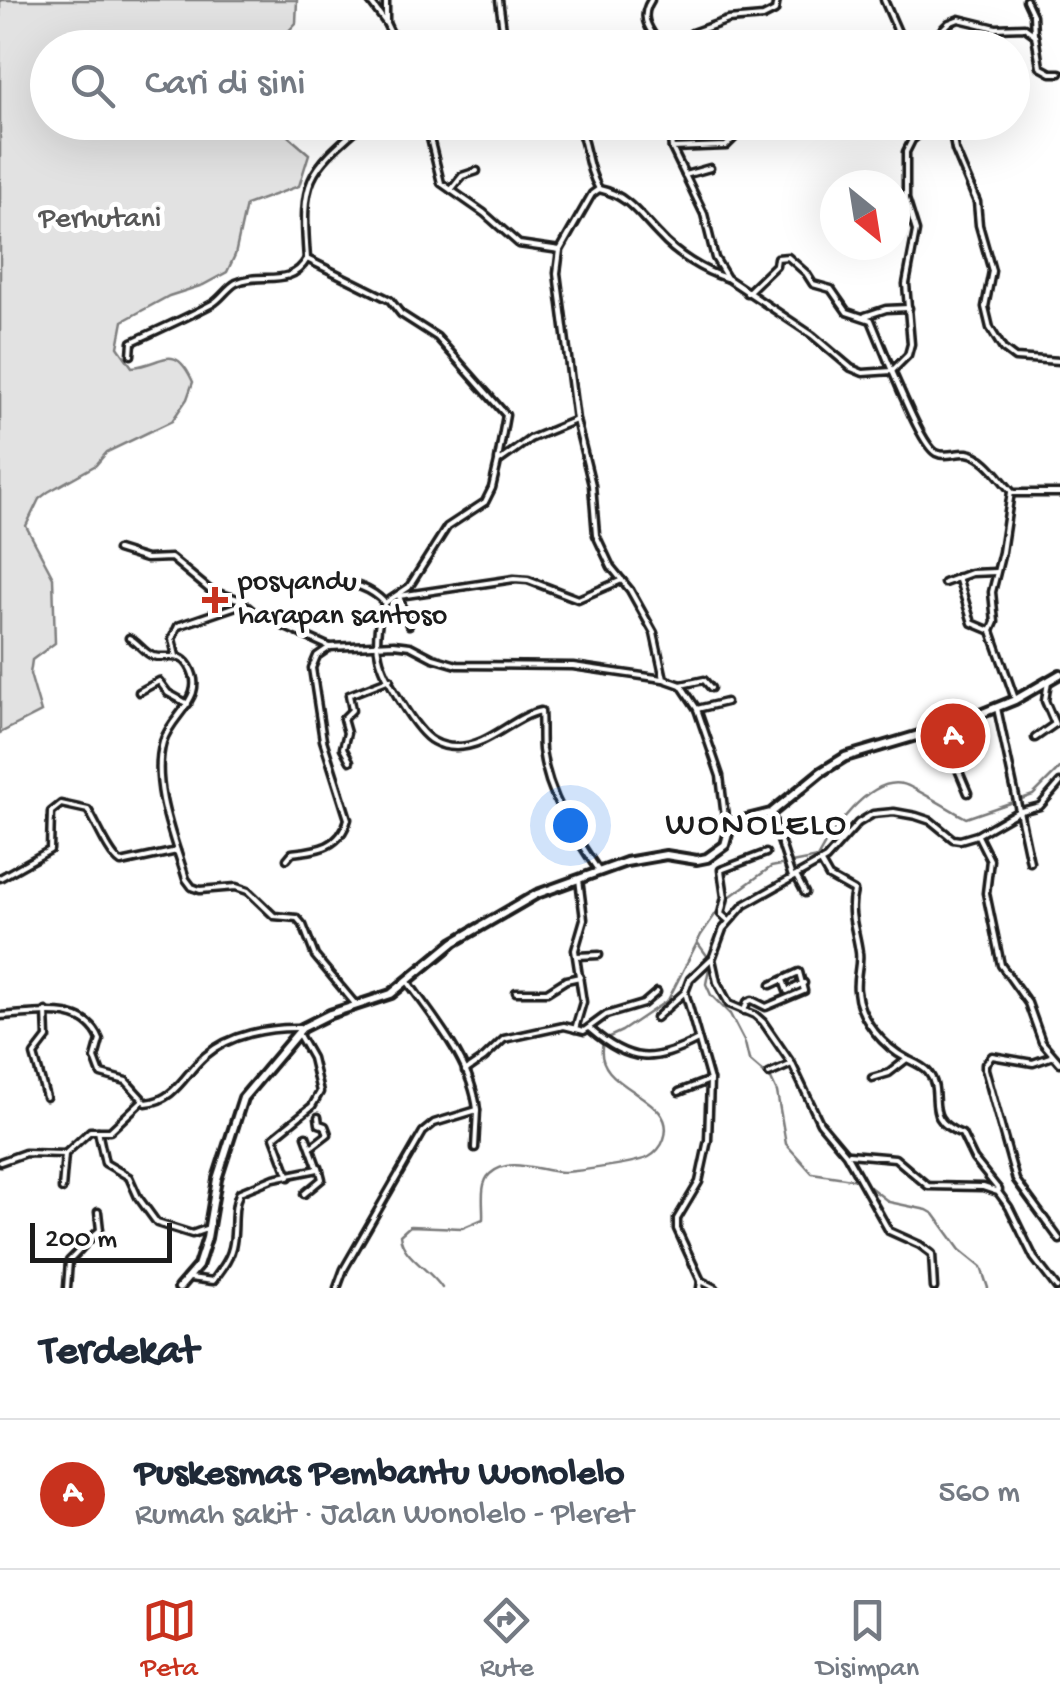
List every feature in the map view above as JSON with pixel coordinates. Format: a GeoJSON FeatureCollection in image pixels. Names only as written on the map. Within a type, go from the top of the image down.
{"type":"FeatureCollection","features":[{"type":"Feature","properties":{"kind":"main road"},"geometry":{"type":"LineString","coordinates":[[179,1288],[198,1266],[217,1178],[243,1098],[299,1030],[391,994],[454,942],[519,903],[626,862],[666,855],[708,858],[726,845],[730,824],[771,813],[820,772],[845,757],[942,729],[997,708],[1060,674]]}},
{"type":"Feature","properties":{"kind":"street"},"geometry":{"type":"LineString","coordinates":[[370,0],[390,30]]}},
{"type":"Feature","properties":{"kind":"street"},"geometry":{"type":"LineString","coordinates":[[386,0],[386,22]]}},
{"type":"Feature","properties":{"kind":"street"},"geometry":{"type":"LineString","coordinates":[[499,0],[503,30]]}},
{"type":"Feature","properties":{"kind":"street"},"geometry":{"type":"LineString","coordinates":[[650,30],[644,11],[651,0]]}},
{"type":"Feature","properties":{"kind":"street"},"geometry":{"type":"LineString","coordinates":[[700,30],[728,20],[763,17],[774,11],[777,0]]}},
{"type":"Feature","properties":{"kind":"street"},"geometry":{"type":"LineString","coordinates":[[884,0],[896,30]]}},
{"type":"Feature","properties":{"kind":"street"},"geometry":{"type":"LineString","coordinates":[[1026,0],[1040,67],[1060,73]]}},
{"type":"Feature","properties":{"kind":"street"},"geometry":{"type":"LineString","coordinates":[[942,30],[959,19],[996,28],[1028,30]]}},
{"type":"Feature","properties":{"kind":"street"},"geometry":{"type":"LineString","coordinates":[[1030,32],[1034,35]]}},
{"type":"Feature","properties":{"kind":"street"},"geometry":{"type":"LineString","coordinates":[[131,355],[132,342],[212,304],[234,284],[254,278],[285,278],[304,264],[304,224],[311,176],[345,140]]}},
{"type":"Feature","properties":{"kind":"street"},"geometry":{"type":"LineString","coordinates":[[430,140],[440,181],[519,244],[560,250]]}},
{"type":"Feature","properties":{"kind":"street"},"geometry":{"type":"LineString","coordinates":[[584,140],[588,170],[599,189],[624,199],[668,244],[706,271],[727,278],[863,373],[892,371],[910,349],[906,284],[916,231],[906,199],[906,152],[913,140]]}},
{"type":"Feature","properties":{"kind":"street"},"geometry":{"type":"LineString","coordinates":[[671,140],[704,214],[715,258],[727,278]]}},
{"type":"Feature","properties":{"kind":"street"},"geometry":{"type":"LineString","coordinates":[[672,148],[726,146],[732,140]]}},
{"type":"Feature","properties":{"kind":"street"},"geometry":{"type":"LineString","coordinates":[[953,140],[977,202],[978,225],[992,271],[985,307],[990,328],[1003,349],[1015,358],[1060,361]]}},
{"type":"Feature","properties":{"kind":"street"},"geometry":{"type":"LineString","coordinates":[[685,175],[710,168]]}},
{"type":"Feature","properties":{"kind":"street"},"geometry":{"type":"LineString","coordinates":[[451,190],[462,176],[477,171]]}},
{"type":"Feature","properties":{"kind":"street"},"geometry":{"type":"LineString","coordinates":[[599,189],[592,194],[560,250],[557,273],[576,420],[592,485],[596,535],[611,567],[654,634],[664,679]]}},
{"type":"Feature","properties":{"kind":"street"},"geometry":{"type":"LineString","coordinates":[[747,294],[782,256],[803,268],[813,284],[831,290],[847,312],[874,324],[930,448],[944,455],[972,455],[994,471],[1011,492],[992,592],[995,622],[990,630]]}},
{"type":"Feature","properties":{"kind":"street"},"geometry":{"type":"LineString","coordinates":[[307,258],[390,300],[401,314],[443,342],[506,415],[492,488],[485,502],[447,528],[409,587],[385,602]]}},
{"type":"Feature","properties":{"kind":"street"},"geometry":{"type":"LineString","coordinates":[[864,317],[886,309],[909,308]]}},
{"type":"Feature","properties":{"kind":"street"},"geometry":{"type":"LineString","coordinates":[[498,462],[530,439],[576,420]]}},
{"type":"Feature","properties":{"kind":"street"},"geometry":{"type":"LineString","coordinates":[[1011,492],[1060,493]]}},
{"type":"Feature","properties":{"kind":"street"},"geometry":{"type":"LineString","coordinates":[[117,550],[146,559],[171,558],[206,588],[330,647],[378,643],[410,646],[457,666],[573,666],[681,685],[704,680],[711,688]]}},
{"type":"Feature","properties":{"kind":"street"},"geometry":{"type":"LineString","coordinates":[[944,583],[983,571],[996,572]]}},
{"type":"Feature","properties":{"kind":"street"},"geometry":{"type":"LineString","coordinates":[[958,577],[972,622],[990,630],[1015,700]]}},
{"type":"Feature","properties":{"kind":"street"},"geometry":{"type":"LineString","coordinates":[[315,583],[341,580],[385,602]]}},
{"type":"Feature","properties":{"kind":"street"},"geometry":{"type":"LineString","coordinates":[[398,596],[528,580],[578,598],[622,580]]}},
{"type":"Feature","properties":{"kind":"street"},"geometry":{"type":"LineString","coordinates":[[398,596],[409,625]]}},
{"type":"Feature","properties":{"kind":"street"},"geometry":{"type":"LineString","coordinates":[[385,602],[378,655],[423,733],[432,740],[446,746],[474,744],[541,711],[542,751],[550,786],[571,830],[599,872]]}},
{"type":"Feature","properties":{"kind":"street"},"geometry":{"type":"LineString","coordinates":[[176,656],[172,638],[178,626],[244,604]]}},
{"type":"Feature","properties":{"kind":"street"},"geometry":{"type":"LineString","coordinates":[[128,638],[150,655],[176,656],[186,661],[193,679],[192,698],[164,738],[159,769],[186,880],[195,890],[236,887],[248,891],[274,916],[301,921],[311,950],[356,1005]]}},
{"type":"Feature","properties":{"kind":"street"},"geometry":{"type":"LineString","coordinates":[[287,860],[292,853],[325,849],[338,839],[348,819],[322,740],[312,672],[313,662],[330,647]]}},
{"type":"Feature","properties":{"kind":"street"},"geometry":{"type":"LineString","coordinates":[[350,761],[343,748],[347,733],[343,720],[352,710],[349,695],[390,679]]}},
{"type":"Feature","properties":{"kind":"street"},"geometry":{"type":"LineString","coordinates":[[139,692],[159,681],[168,693],[188,704]]}},
{"type":"Feature","properties":{"kind":"street"},"geometry":{"type":"LineString","coordinates":[[1035,738],[1055,724],[1045,701],[1048,681]]}},
{"type":"Feature","properties":{"kind":"street"},"geometry":{"type":"LineString","coordinates":[[681,685],[697,709],[720,776],[724,817],[730,824]]}},
{"type":"Feature","properties":{"kind":"street"},"geometry":{"type":"LineString","coordinates":[[697,709],[726,702]]}},
{"type":"Feature","properties":{"kind":"street"},"geometry":{"type":"LineString","coordinates":[[997,708],[1030,862]]}},
{"type":"Feature","properties":{"kind":"street"},"geometry":{"type":"LineString","coordinates":[[942,729],[968,793]]}},
{"type":"Feature","properties":{"kind":"street"},"geometry":{"type":"LineString","coordinates":[[656,1018],[685,992],[690,978],[712,959],[729,921],[744,905],[821,863],[865,818],[884,812],[931,822],[960,840],[977,835],[1017,812],[1040,806],[1060,783]]}},
{"type":"Feature","properties":{"kind":"street"},"geometry":{"type":"LineString","coordinates":[[0,878],[50,850],[51,812],[60,804],[88,810],[113,857],[121,863],[177,851]]}},
{"type":"Feature","properties":{"kind":"street"},"geometry":{"type":"LineString","coordinates":[[771,813],[789,866],[805,893]]}},
{"type":"Feature","properties":{"kind":"street"},"geometry":{"type":"LineString","coordinates":[[977,835],[990,860],[986,893],[1001,965],[1028,1003],[1036,1032],[1060,1063]]}},
{"type":"Feature","properties":{"kind":"street"},"geometry":{"type":"LineString","coordinates":[[729,921],[721,914],[725,897],[720,870],[766,854]]}},
{"type":"Feature","properties":{"kind":"street"},"geometry":{"type":"LineString","coordinates":[[821,863],[829,877],[854,891],[849,910],[860,954],[856,991],[863,1012],[886,1046],[929,1073],[942,1120],[950,1130],[962,1134],[974,1160],[992,1178],[1034,1258],[1057,1288]]}},
{"type":"Feature","properties":{"kind":"street"},"geometry":{"type":"LineString","coordinates":[[575,1029],[583,1002],[577,956],[577,936],[584,911],[579,879]]}},
{"type":"Feature","properties":{"kind":"street"},"geometry":{"type":"LineString","coordinates":[[577,956],[599,955]]}},
{"type":"Feature","properties":{"kind":"street"},"geometry":{"type":"LineString","coordinates":[[712,959],[717,982],[729,1004],[763,1022],[792,1064],[820,1123],[846,1154],[889,1232],[932,1254],[934,1288]]}},
{"type":"Feature","properties":{"kind":"street"},"geometry":{"type":"LineString","coordinates":[[744,1011],[752,1000],[766,1007],[804,990],[799,972],[770,985]]}},
{"type":"Feature","properties":{"kind":"street"},"geometry":{"type":"LineString","coordinates":[[516,992],[548,992],[566,980],[580,977]]}},
{"type":"Feature","properties":{"kind":"street"},"geometry":{"type":"LineString","coordinates":[[782,980],[787,991],[804,983]]}},
{"type":"Feature","properties":{"kind":"street"},"geometry":{"type":"LineString","coordinates":[[408,981],[465,1070],[475,1094],[475,1148]]}},
{"type":"Feature","properties":{"kind":"street"},"geometry":{"type":"LineString","coordinates":[[465,1070],[504,1040],[564,1026],[582,1032],[606,1015],[643,1004],[657,992]]}},
{"type":"Feature","properties":{"kind":"street"},"geometry":{"type":"LineString","coordinates":[[685,992],[710,1080],[708,1140],[699,1182],[677,1219],[682,1244],[701,1285],[715,1288]]}},
{"type":"Feature","properties":{"kind":"street"},"geometry":{"type":"LineString","coordinates":[[46,1011],[46,1038],[34,1056],[46,1097]]}},
{"type":"Feature","properties":{"kind":"street"},"geometry":{"type":"LineString","coordinates":[[0,1016],[59,1012],[94,1028],[100,1040],[95,1058],[98,1072],[126,1081],[142,1102],[152,1103],[166,1098],[192,1068],[223,1043],[282,1028],[299,1030],[320,1092],[312,1106],[274,1137],[289,1177]]}},
{"type":"Feature","properties":{"kind":"street"},"geometry":{"type":"LineString","coordinates":[[588,1028],[612,1045],[650,1058],[664,1057],[698,1040]]}},
{"type":"Feature","properties":{"kind":"street"},"geometry":{"type":"LineString","coordinates":[[1053,1056],[1036,1063],[992,1056],[985,1069],[1016,1180],[1060,1240]]}},
{"type":"Feature","properties":{"kind":"street"},"geometry":{"type":"LineString","coordinates":[[872,1078],[889,1073],[907,1059]]}},
{"type":"Feature","properties":{"kind":"street"},"geometry":{"type":"LineString","coordinates":[[769,1074],[792,1064]]}},
{"type":"Feature","properties":{"kind":"street"},"geometry":{"type":"LineString","coordinates":[[678,1092],[710,1080]]}},
{"type":"Feature","properties":{"kind":"street"},"geometry":{"type":"LineString","coordinates":[[62,1189],[65,1154],[88,1132],[110,1131],[142,1102]]}},
{"type":"Feature","properties":{"kind":"street"},"geometry":{"type":"LineString","coordinates":[[336,1288],[422,1132],[434,1123],[477,1110]]}},
{"type":"Feature","properties":{"kind":"street"},"geometry":{"type":"LineString","coordinates":[[311,1147],[328,1134],[318,1117]]}},
{"type":"Feature","properties":{"kind":"street"},"geometry":{"type":"LineString","coordinates":[[98,1131],[105,1163],[128,1177],[157,1223],[192,1234],[209,1226]]}},
{"type":"Feature","properties":{"kind":"street"},"geometry":{"type":"LineString","coordinates":[[304,1194],[322,1179],[306,1136]]}},
{"type":"Feature","properties":{"kind":"street"},"geometry":{"type":"LineString","coordinates":[[0,1162],[25,1153],[65,1154]]}},
{"type":"Feature","properties":{"kind":"street"},"geometry":{"type":"LineString","coordinates":[[846,1154],[895,1158],[928,1186],[983,1187],[1001,1194]]}},
{"type":"Feature","properties":{"kind":"street"},"geometry":{"type":"LineString","coordinates":[[190,1278],[214,1281],[227,1261],[240,1192],[318,1167]]}},
{"type":"Feature","properties":{"kind":"street"},"geometry":{"type":"LineString","coordinates":[[68,1288],[70,1260],[79,1254],[85,1240],[100,1230],[98,1212]]}},
{"type":"Feature","properties":{"kind":"green space","name":"Perhutani"},"geometry":{"type":"Polygon","coordinates":[[[0,0],[297,0],[296,23],[289,30],[30,30],[30,140],[293,140],[309,154],[299,186],[246,205],[235,255],[227,272],[169,296],[123,321],[118,347],[132,367],[173,358],[193,382],[172,421],[107,452],[96,465],[39,499],[26,526],[53,577],[55,643],[32,660],[30,674],[41,712],[0,733],[0,0]]]}},
{"type":"Feature","properties":{"kind":"waterway"},"geometry":{"type":"LineString","coordinates":[[728,898],[771,867],[817,858],[841,821],[877,789],[903,784],[966,818],[1033,795],[1060,768]]}},
{"type":"Feature","properties":{"kind":"waterway"},"geometry":{"type":"LineString","coordinates":[[609,1037],[668,1000],[701,935],[721,906]]}},
{"type":"Feature","properties":{"kind":"waterway"},"geometry":{"type":"LineString","coordinates":[[697,942],[708,957]]}},
{"type":"Feature","properties":{"kind":"waterway"},"geometry":{"type":"LineString","coordinates":[[710,963],[706,984],[711,995],[730,1014],[749,1060],[771,1079],[777,1092],[786,1144],[812,1173],[858,1180]]}},
{"type":"Feature","properties":{"kind":"waterway"},"geometry":{"type":"LineString","coordinates":[[442,1288],[406,1250],[400,1235],[410,1226],[462,1228],[483,1219],[484,1183],[498,1168],[517,1165],[556,1172],[582,1170],[643,1159],[660,1147],[665,1124],[659,1112],[609,1072],[603,1059],[603,1043]]}},
{"type":"Feature","properties":{"kind":"waterway"},"geometry":{"type":"LineString","coordinates":[[866,1184],[889,1202],[934,1214],[960,1250],[981,1267],[988,1288]]}},
{"type":"Feature","properties":{"kind":"place","name":"posyandu harapan santoso"},"geometry":{"type":"Point","coordinates":[215,600]}},
{"type":"Feature","properties":{"kind":"place","name":"Puskesmas Pembantu Wonolelo"},"geometry":{"type":"Point","coordinates":[953,736]}},
{"type":"Feature","properties":{"kind":"district","name":"WONOLELO"},"geometry":{"type":"Point","coordinates":[757,826]}}]}
